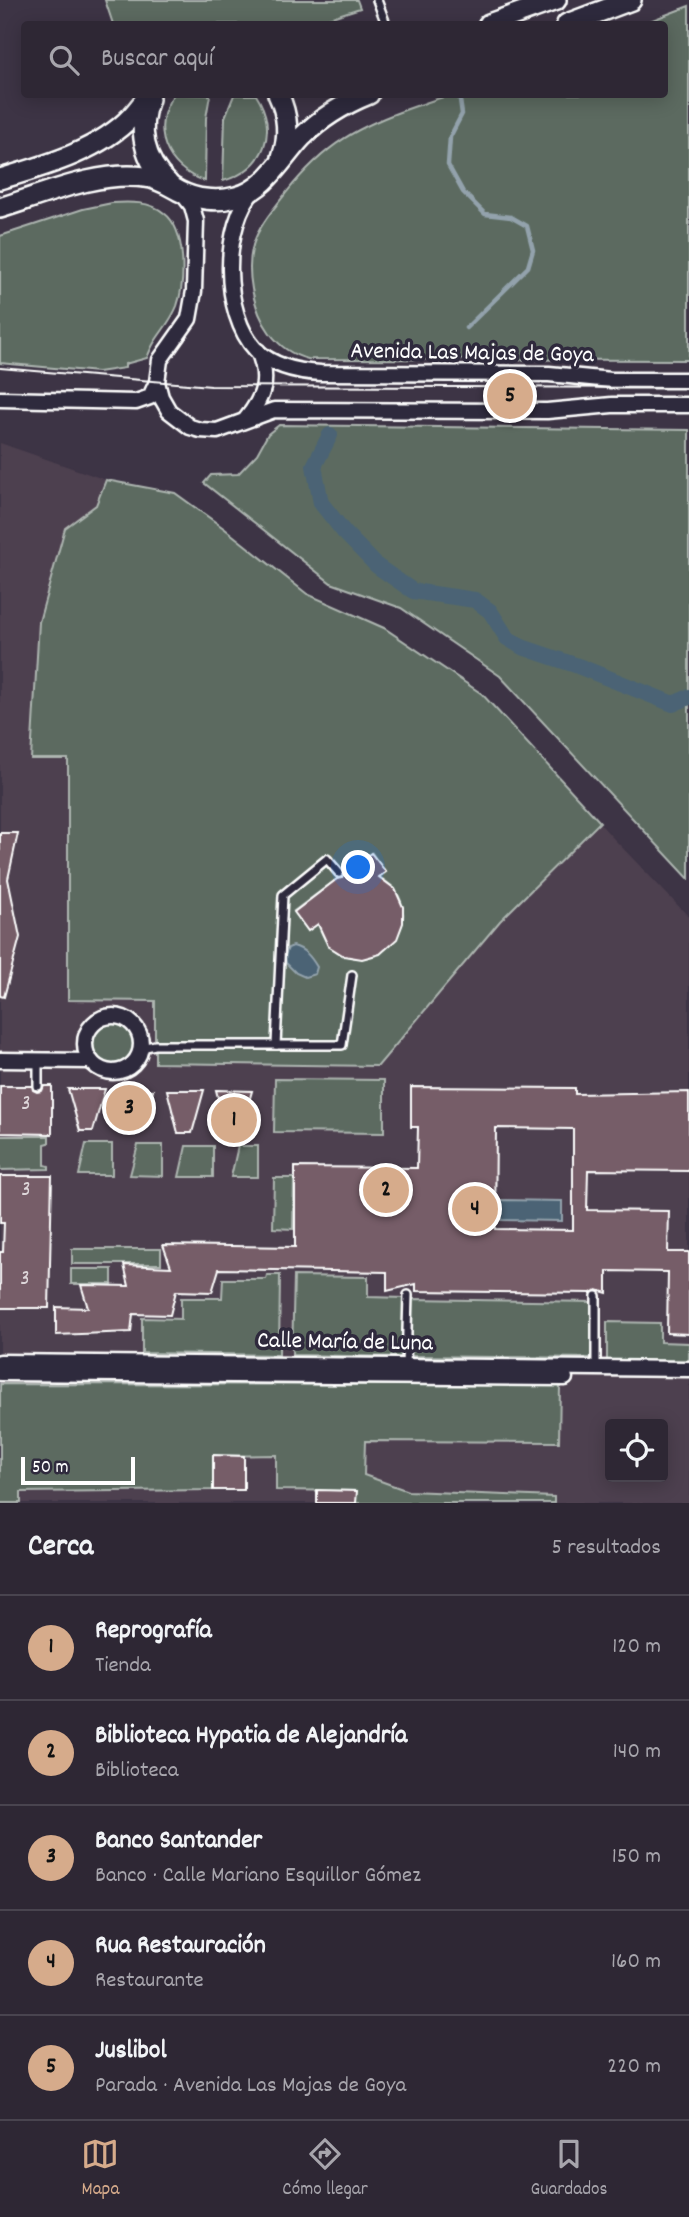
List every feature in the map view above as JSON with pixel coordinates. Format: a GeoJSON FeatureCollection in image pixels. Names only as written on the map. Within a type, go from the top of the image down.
{"type":"FeatureCollection","features":[{"type":"Feature","properties":{"kind":"main road"},"geometry":{"type":"LineString","coordinates":[[497,21],[555,0]]}},
{"type":"Feature","properties":{"kind":"main road"},"geometry":{"type":"LineString","coordinates":[[575,21],[631,0]]}},
{"type":"Feature","properties":{"kind":"main road"},"geometry":{"type":"LineString","coordinates":[[0,179],[62,160],[96,143],[132,117],[147,98]]}},
{"type":"Feature","properties":{"kind":"main road"},"geometry":{"type":"LineString","coordinates":[[149,98],[143,123],[145,146],[154,168],[176,189]]}},
{"type":"Feature","properties":{"kind":"main road"},"geometry":{"type":"LineString","coordinates":[[278,164],[286,145],[287,133],[280,98]]}},
{"type":"Feature","properties":{"kind":"main road"},"geometry":{"type":"LineString","coordinates":[[0,208],[111,176],[152,178],[176,189],[210,199],[239,197],[256,188],[320,121],[361,98]]}},
{"type":"Feature","properties":{"kind":"street"},"geometry":{"type":"LineString","coordinates":[[245,420],[259,401],[263,387],[263,368],[258,351],[239,321],[234,307],[231,279],[233,236],[244,204],[256,188]]}},
{"type":"Feature","properties":{"kind":"street"},"geometry":{"type":"LineString","coordinates":[[0,399],[135,402],[150,397],[155,390],[160,360],[189,319],[194,291],[196,221],[192,206],[176,189]]}},
{"type":"Feature","properties":{"kind":"street","name":"Avenida Las Majas de Goya"},"geometry":{"type":"LineString","coordinates":[[258,351],[277,363],[310,372],[549,374],[611,380],[689,380]]}},
{"type":"Feature","properties":{"kind":"street","name":"Avenida Las Majas de Goya"},"geometry":{"type":"LineString","coordinates":[[157,382],[160,397],[169,411],[190,427],[217,431],[267,412],[281,410],[547,411],[612,405],[689,405]]}},
{"type":"Feature","properties":{"kind":"street"},"geometry":{"type":"LineString","coordinates":[[103,1017],[122,1017],[137,1029],[141,1048],[132,1064],[125,1069],[106,1071],[98,1067],[88,1055],[85,1039],[95,1022],[103,1017]]}},
{"type":"Feature","properties":{"kind":"street"},"geometry":{"type":"LineString","coordinates":[[0,1060],[68,1061],[88,1055]]}},
{"type":"Feature","properties":{"kind":"street","name":"Calle María de Luna"},"geometry":{"type":"LineString","coordinates":[[0,1362],[689,1369]]}},
{"type":"Feature","properties":{"kind":"street","name":"Calle María de Luna"},"geometry":{"type":"LineString","coordinates":[[0,1373],[565,1378]]}},
{"type":"Feature","properties":{"kind":"lane"},"geometry":{"type":"LineString","coordinates":[[377,0],[385,21]]}},
{"type":"Feature","properties":{"kind":"lane"},"geometry":{"type":"LineString","coordinates":[[276,1045],[284,895],[327,859],[339,873]]}},
{"type":"Feature","properties":{"kind":"lane"},"geometry":{"type":"LineString","coordinates":[[141,1048],[155,1045],[342,1045],[352,975]]}},
{"type":"Feature","properties":{"kind":"lane"},"geometry":{"type":"LineString","coordinates":[[38,1061],[38,1086]]}},
{"type":"Feature","properties":{"kind":"lane"},"geometry":{"type":"LineString","coordinates":[[406,1366],[408,1295]]}},
{"type":"Feature","properties":{"kind":"lane"},"geometry":{"type":"LineString","coordinates":[[596,1297],[596,1368]]}},
{"type":"Feature","properties":{"kind":"shaded area"},"geometry":{"type":"Polygon","coordinates":[[[0,443],[106,480],[175,493],[307,594],[384,628],[482,694],[689,917],[689,1503],[0,1503],[0,443]]]}},
{"type":"Feature","properties":{"kind":"green space"},"geometry":{"type":"Polygon","coordinates":[[[105,0],[357,0],[360,8],[319,21],[112,21],[105,0]]]}},
{"type":"Feature","properties":{"kind":"green space"},"geometry":{"type":"Polygon","coordinates":[[[689,6],[689,360],[308,359],[296,355],[277,342],[264,323],[255,301],[250,274],[252,248],[261,227],[276,205],[300,176],[329,149],[377,121],[439,98],[668,98],[668,21],[650,21],[689,6]]]}},
{"type":"Feature","properties":{"kind":"green space"},"geometry":{"type":"Polygon","coordinates":[[[172,98],[209,98],[206,118],[205,181],[191,175],[171,157],[163,133],[167,107],[172,98]]]}},
{"type":"Feature","properties":{"kind":"green space"},"geometry":{"type":"Polygon","coordinates":[[[233,98],[258,98],[263,108],[267,135],[258,158],[249,168],[223,181],[225,117],[233,98]]]}},
{"type":"Feature","properties":{"kind":"green space"},"geometry":{"type":"Polygon","coordinates":[[[112,203],[139,203],[158,209],[171,221],[180,244],[180,296],[147,358],[125,364],[125,368],[98,372],[0,363],[0,236],[83,209],[112,203]]]}},
{"type":"Feature","properties":{"kind":"green space"},"geometry":{"type":"Polygon","coordinates":[[[279,425],[689,430],[689,879],[500,676],[401,608],[331,583],[204,483],[211,475],[238,474],[257,454],[268,434],[279,425]]]}},
{"type":"Feature","properties":{"kind":"green space"},"geometry":{"type":"Polygon","coordinates":[[[106,480],[175,493],[307,594],[384,628],[482,694],[600,822],[500,921],[378,1066],[155,1063],[155,1001],[68,1000],[68,759],[31,759],[39,622],[65,528],[96,505],[106,480]],[[372,853],[294,911],[308,930],[318,924],[329,945],[346,956],[361,958],[375,955],[388,947],[397,936],[402,922],[402,907],[396,891],[379,877],[385,872],[372,853]]]}},
{"type":"Feature","properties":{"kind":"green space"},"geometry":{"type":"Polygon","coordinates":[[[113,1024],[127,1030],[133,1044],[127,1058],[113,1064],[99,1058],[93,1044],[99,1030],[113,1024]]]}},
{"type":"Feature","properties":{"kind":"green space"},"geometry":{"type":"Polygon","coordinates":[[[275,1079],[384,1080],[384,1133],[274,1132],[275,1079]]]}},
{"type":"Feature","properties":{"kind":"green space"},"geometry":{"type":"Polygon","coordinates":[[[0,1136],[49,1136],[49,1143],[45,1144],[45,1165],[49,1166],[49,1169],[0,1170],[0,1136]]]}},
{"type":"Feature","properties":{"kind":"green space"},"geometry":{"type":"Polygon","coordinates":[[[86,1144],[112,1144],[112,1175],[79,1175],[86,1144]]]}},
{"type":"Feature","properties":{"kind":"green space"},"geometry":{"type":"Polygon","coordinates":[[[138,1145],[163,1145],[163,1176],[130,1175],[138,1145]]]}},
{"type":"Feature","properties":{"kind":"green space"},"geometry":{"type":"Polygon","coordinates":[[[186,1146],[213,1146],[213,1177],[179,1177],[186,1146]]]}},
{"type":"Feature","properties":{"kind":"green space"},"geometry":{"type":"Polygon","coordinates":[[[238,1146],[258,1146],[258,1177],[231,1177],[238,1146]]]}},
{"type":"Feature","properties":{"kind":"green space"},"geometry":{"type":"Polygon","coordinates":[[[274,1178],[294,1178],[293,1229],[273,1228],[274,1178]]]}},
{"type":"Feature","properties":{"kind":"green space"},"geometry":{"type":"Polygon","coordinates":[[[72,1249],[161,1249],[161,1264],[72,1264],[72,1249]]]}},
{"type":"Feature","properties":{"kind":"green space"},"geometry":{"type":"Polygon","coordinates":[[[71,1269],[112,1269],[112,1284],[71,1284],[71,1269]]]}},
{"type":"Feature","properties":{"kind":"green space"},"geometry":{"type":"Polygon","coordinates":[[[267,1275],[280,1275],[279,1355],[142,1353],[142,1318],[181,1319],[181,1298],[222,1298],[223,1279],[266,1279],[267,1275]]]}},
{"type":"Feature","properties":{"kind":"green space"},"geometry":{"type":"Polygon","coordinates":[[[294,1276],[368,1277],[368,1297],[405,1298],[404,1357],[292,1355],[294,1276]]]}},
{"type":"Feature","properties":{"kind":"green space"},"geometry":{"type":"Polygon","coordinates":[[[411,1299],[595,1302],[594,1358],[410,1356],[411,1299]]]}},
{"type":"Feature","properties":{"kind":"green space"},"geometry":{"type":"Polygon","coordinates":[[[607,1322],[660,1323],[660,1342],[689,1343],[689,1361],[607,1362],[607,1322]]]}},
{"type":"Feature","properties":{"kind":"green space"},"geometry":{"type":"Polygon","coordinates":[[[0,1384],[560,1385],[559,1442],[365,1441],[364,1475],[408,1491],[554,1497],[554,1503],[356,1503],[356,1491],[276,1490],[276,1455],[214,1456],[213,1490],[21,1492],[21,1503],[0,1503],[0,1384]]]}},
{"type":"Feature","properties":{"kind":"water"},"geometry":{"type":"Polygon","coordinates":[[[293,946],[310,957],[317,967],[315,974],[305,977],[296,973],[286,963],[285,955],[288,948],[293,946]]]}},
{"type":"Feature","properties":{"kind":"water"},"geometry":{"type":"Polygon","coordinates":[[[501,1200],[562,1201],[562,1221],[501,1220],[501,1200]]]}},
{"type":"Feature","properties":{"kind":"building"},"geometry":{"type":"Polygon","coordinates":[[[0,833],[18,833],[8,879],[20,937],[4,997],[0,996],[0,833]]]}},
{"type":"Feature","properties":{"kind":"building"},"geometry":{"type":"Polygon","coordinates":[[[371,853],[386,872],[379,877],[395,889],[403,907],[403,923],[397,939],[380,954],[362,959],[344,956],[328,946],[318,924],[308,931],[294,912],[342,878],[371,853]]]}},
{"type":"Feature","properties":{"kind":"building"},"geometry":{"type":"Polygon","coordinates":[[[0,1086],[32,1086],[37,1092],[42,1091],[44,1086],[52,1086],[52,1134],[0,1133],[0,1086]]]}},
{"type":"Feature","properties":{"kind":"building"},"geometry":{"type":"Polygon","coordinates":[[[411,1087],[575,1088],[575,1094],[689,1092],[689,1171],[588,1170],[587,1210],[669,1211],[668,1252],[689,1252],[689,1334],[667,1333],[668,1272],[607,1271],[607,1293],[597,1290],[591,1293],[416,1291],[416,1284],[387,1291],[387,1272],[219,1269],[212,1292],[176,1291],[170,1315],[133,1314],[131,1332],[56,1335],[56,1307],[88,1308],[81,1285],[129,1286],[124,1265],[171,1267],[163,1245],[295,1247],[295,1167],[417,1168],[418,1127],[411,1127],[411,1087]],[[496,1128],[495,1229],[573,1230],[573,1129],[496,1128]]]}},
{"type":"Feature","properties":{"kind":"building"},"geometry":{"type":"Polygon","coordinates":[[[68,1089],[105,1089],[93,1131],[80,1131],[68,1089]]]}},
{"type":"Feature","properties":{"kind":"building"},"geometry":{"type":"Polygon","coordinates":[[[118,1089],[153,1090],[143,1132],[128,1132],[118,1089]]]}},
{"type":"Feature","properties":{"kind":"building"},"geometry":{"type":"Polygon","coordinates":[[[167,1090],[204,1090],[192,1133],[178,1133],[167,1090]]]}},
{"type":"Feature","properties":{"kind":"building"},"geometry":{"type":"Polygon","coordinates":[[[216,1090],[252,1091],[240,1133],[227,1133],[216,1090]]]}},
{"type":"Feature","properties":{"kind":"building"},"geometry":{"type":"Polygon","coordinates":[[[0,1176],[52,1176],[49,1308],[0,1308],[0,1252],[3,1252],[4,1223],[0,1223],[0,1176]]]}},
{"type":"Feature","properties":{"kind":"building"},"geometry":{"type":"Polygon","coordinates":[[[213,1455],[244,1456],[244,1490],[213,1490],[213,1455]]]}},
{"type":"Feature","properties":{"kind":"building"},"geometry":{"type":"Polygon","coordinates":[[[317,1490],[357,1491],[356,1503],[317,1503],[317,1490]]]}},
{"type":"Feature","properties":{"kind":"waterway"},"geometry":{"type":"LineString","coordinates":[[460,100],[462,114],[450,137],[448,165],[463,192],[485,214],[511,217],[527,226],[533,250],[528,267],[466,328]]}},
{"type":"Feature","properties":{"kind":"waterway"},"geometry":{"type":"LineString","coordinates":[[330,435],[314,466],[321,503],[377,566],[413,591],[475,600],[490,611],[507,638],[522,647],[673,704],[689,697]]}},
{"type":"Feature","properties":{"kind":"tram line"},"geometry":{"type":"LineString","coordinates":[[0,368],[211,386],[689,388]]}},
{"type":"Feature","properties":{"kind":"place","name":"Juslibol"},"geometry":{"type":"Point","coordinates":[510,396]}},
{"type":"Feature","properties":{"kind":"place","name":"Banco Santander"},"geometry":{"type":"Point","coordinates":[129,1108]}},
{"type":"Feature","properties":{"kind":"place","name":"Reprografía"},"geometry":{"type":"Point","coordinates":[234,1120]}},
{"type":"Feature","properties":{"kind":"place","name":"Biblioteca Hypatia de Alejandría"},"geometry":{"type":"Point","coordinates":[386,1190]}},
{"type":"Feature","properties":{"kind":"place","name":"Rua Restauración"},"geometry":{"type":"Point","coordinates":[475,1209]}}]}
